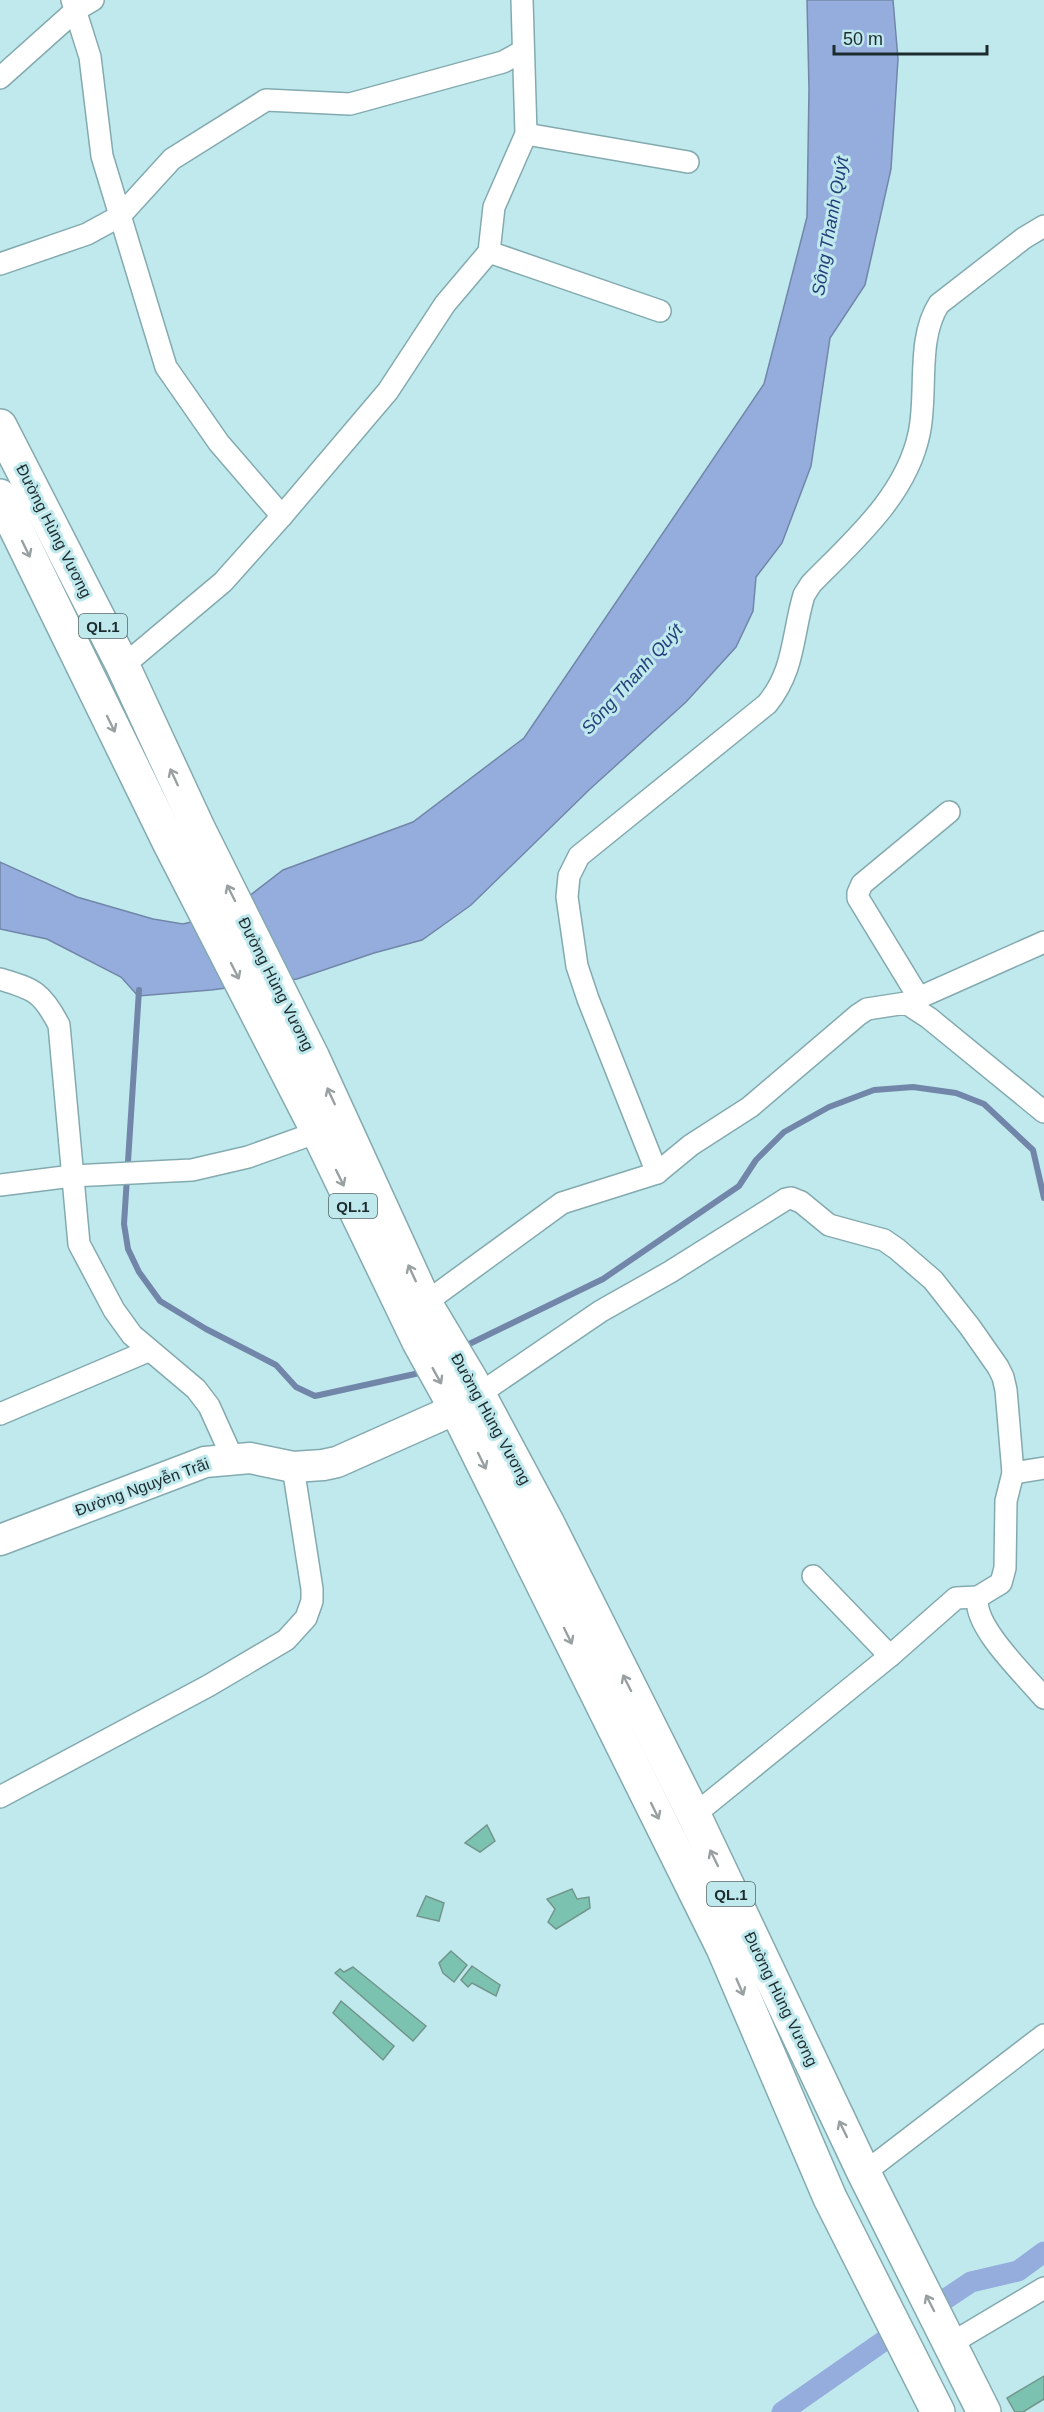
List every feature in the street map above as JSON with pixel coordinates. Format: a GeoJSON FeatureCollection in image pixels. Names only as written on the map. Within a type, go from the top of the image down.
{"type":"FeatureCollection","features":[{"type":"Feature","properties":{"kind":"highway","name":"Đường Hùng Vương"},"geometry":{"type":"LineString","coordinates":[[0,426],[123,666],[199,830],[299,1064],[428,1324]]}},
{"type":"Feature","properties":{"kind":"highway","name":"Đường Hùng Vương"},"geometry":{"type":"LineString","coordinates":[[0,496],[170,844],[299,1064],[318,1132],[468,1395],[547,1522],[694,1815],[864,2173],[984,2412]]}},
{"type":"Feature","properties":{"kind":"highway","name":"Đường Hùng Vương"},"geometry":{"type":"LineString","coordinates":[[468,1395],[723,1948],[830,2198],[938,2412]]}},
{"type":"Feature","properties":{"kind":"street"},"geometry":{"type":"LineString","coordinates":[[123,666],[223,582],[282,516],[388,391],[445,303],[489,252],[494,207],[526,134],[522,0]]}},
{"type":"Feature","properties":{"kind":"street"},"geometry":{"type":"LineString","coordinates":[[0,78],[80,4]]}},
{"type":"Feature","properties":{"kind":"street"},"geometry":{"type":"LineString","coordinates":[[80,4],[90,57],[102,156],[166,367],[219,443],[282,516]]}},
{"type":"Feature","properties":{"kind":"street"},"geometry":{"type":"LineString","coordinates":[[0,264],[87,234],[120,216],[172,159],[266,100],[350,104],[503,62],[523,51]]}},
{"type":"Feature","properties":{"kind":"street"},"geometry":{"type":"LineString","coordinates":[[526,134],[688,162]]}},
{"type":"Feature","properties":{"kind":"street"},"geometry":{"type":"LineString","coordinates":[[657,1173],[577,966],[567,897],[569,876],[579,856],[767,704],[779,689],[788,669],[804,595],[811,584],[888,501],[911,459],[919,435],[930,317],[939,304],[1024,238],[1044,226]]}},
{"type":"Feature","properties":{"kind":"street"},"geometry":{"type":"LineString","coordinates":[[489,252],[660,311]]}},
{"type":"Feature","properties":{"kind":"street"},"geometry":{"type":"LineString","coordinates":[[950,812],[862,884],[858,898],[913,1000],[929,1018],[1044,1112]]}},
{"type":"Feature","properties":{"kind":"street"},"geometry":{"type":"LineString","coordinates":[[428,1324],[561,1203],[657,1173],[691,1145],[750,1107],[867,1009],[913,1000],[1044,942]]}},
{"type":"Feature","properties":{"kind":"street"},"geometry":{"type":"LineString","coordinates":[[0,979],[29,988],[41,995],[59,1024],[80,1244],[114,1310],[132,1335],[148,1351],[196,1389],[209,1406],[222,1430],[233,1459]]}},
{"type":"Feature","properties":{"kind":"street"},"geometry":{"type":"LineString","coordinates":[[0,1185],[72,1176],[192,1170],[222,1165],[318,1132]]}},
{"type":"Feature","properties":{"kind":"street"},"geometry":{"type":"LineString","coordinates":[[468,1395],[601,1311],[670,1272],[779,1203],[791,1198],[801,1202],[829,1225],[884,1240],[933,1280],[970,1327],[1003,1377],[1013,1473],[1006,1501],[1001,1583],[978,1597],[956,1598],[890,1656],[694,1815]]}},
{"type":"Feature","properties":{"kind":"street"},"geometry":{"type":"LineString","coordinates":[[0,1414],[148,1351]]}},
{"type":"Feature","properties":{"kind":"street","name":"Đường Nguyễn Trãi"},"geometry":{"type":"LineString","coordinates":[[0,1540],[205,1462],[250,1458],[293,1467],[323,1466],[468,1395]]}},
{"type":"Feature","properties":{"kind":"street"},"geometry":{"type":"LineString","coordinates":[[0,1797],[208,1686],[286,1640],[306,1618],[312,1600],[312,1589],[293,1467]]}},
{"type":"Feature","properties":{"kind":"street"},"geometry":{"type":"LineString","coordinates":[[1013,1473],[1044,1468]]}},
{"type":"Feature","properties":{"kind":"street"},"geometry":{"type":"LineString","coordinates":[[813,1576],[890,1656]]}},
{"type":"Feature","properties":{"kind":"street"},"geometry":{"type":"LineString","coordinates":[[978,1597],[977,1610],[989,1633],[1044,1698]]}},
{"type":"Feature","properties":{"kind":"street"},"geometry":{"type":"LineString","coordinates":[[864,2173],[1044,2036]]}},
{"type":"Feature","properties":{"kind":"street"},"geometry":{"type":"LineString","coordinates":[[950,2344],[1044,2288]]}},
{"type":"Feature","properties":{"kind":"water","name":"Sông Thanh Quýt"},"geometry":{"type":"Polygon","coordinates":[[[807,0],[893,0],[898,59],[891,169],[865,285],[830,338],[811,466],[782,543],[756,577],[753,611],[736,647],[686,702],[590,789],[471,905],[422,940],[374,953],[297,979],[138,996],[121,977],[47,939],[0,929],[0,862],[77,897],[153,919],[183,924],[227,913],[283,870],[413,822],[524,738],[764,384],[807,217],[809,89],[807,0]]]}},
{"type":"Feature","properties":{"kind":"building"},"geometry":{"type":"Polygon","coordinates":[[[487,1825],[495,1841],[480,1852],[465,1843],[487,1825]]]}},
{"type":"Feature","properties":{"kind":"building"},"geometry":{"type":"Polygon","coordinates":[[[572,1889],[577,1899],[589,1897],[590,1908],[556,1929],[548,1922],[555,1909],[547,1899],[572,1889]]]}},
{"type":"Feature","properties":{"kind":"building"},"geometry":{"type":"Polygon","coordinates":[[[426,1896],[444,1903],[439,1921],[417,1916],[426,1896]]]}},
{"type":"Feature","properties":{"kind":"building"},"geometry":{"type":"Polygon","coordinates":[[[451,1951],[467,1965],[454,1982],[443,1973],[439,1963],[451,1951]]]}},
{"type":"Feature","properties":{"kind":"building"},"geometry":{"type":"Polygon","coordinates":[[[472,1966],[500,1985],[496,1996],[472,1983],[468,1987],[461,1980],[472,1966]]]}},
{"type":"Feature","properties":{"kind":"building"},"geometry":{"type":"Polygon","coordinates":[[[353,1967],[426,2026],[413,2041],[335,1973],[340,1969],[344,1972],[353,1967]]]}},
{"type":"Feature","properties":{"kind":"building"},"geometry":{"type":"Polygon","coordinates":[[[341,2001],[394,2046],[383,2060],[333,2013],[341,2001]]]}},
{"type":"Feature","properties":{"kind":"building"},"geometry":{"type":"Polygon","coordinates":[[[1044,2376],[1044,2399],[1023,2412],[1015,2412],[1007,2398],[1044,2376]]]}},
{"type":"Feature","properties":{"kind":"waterway"},"geometry":{"type":"LineString","coordinates":[[139,990],[124,1224],[128,1249],[139,1272],[160,1301],[206,1329],[276,1365],[296,1387],[315,1396],[424,1372]]}},
{"type":"Feature","properties":{"kind":"waterway"},"geometry":{"type":"LineString","coordinates":[[463,1347],[603,1279],[739,1186],[756,1160],[784,1132],[829,1107],[874,1090],[913,1087],[956,1093],[984,1104],[1033,1150],[1044,1198]]}},
{"type":"Feature","properties":{"kind":"waterway"},"geometry":{"type":"LineString","coordinates":[[938,2304],[971,2282],[1018,2271],[1044,2252]]}},
{"type":"Feature","properties":{"kind":"waterway"},"geometry":{"type":"LineString","coordinates":[[782,2412],[888,2338]]}}]}
